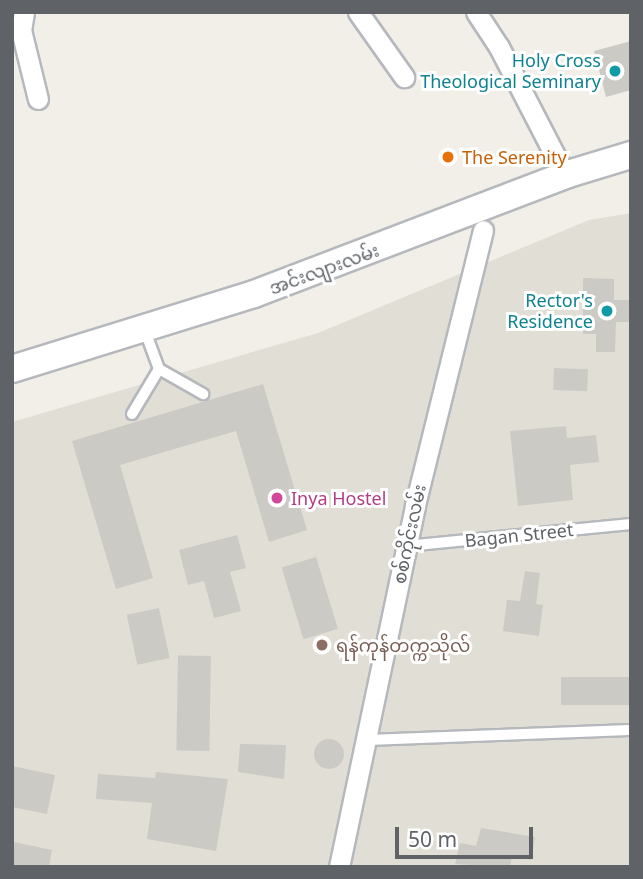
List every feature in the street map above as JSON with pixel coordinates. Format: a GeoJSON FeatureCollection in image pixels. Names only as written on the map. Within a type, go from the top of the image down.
{"type":"FeatureCollection","features":[{"type":"Feature","properties":{"kind":"main road","name":"အင်းလျားလမ်း"},"geometry":{"type":"LineString","coordinates":[[12,369],[254,294],[565,176],[631,155]]}},
{"type":"Feature","properties":{"kind":"street"},"geometry":{"type":"LineString","coordinates":[[24,12],[21,30],[38,99]]}},
{"type":"Feature","properties":{"kind":"street"},"geometry":{"type":"LineString","coordinates":[[358,12],[404,77]]}},
{"type":"Feature","properties":{"kind":"street"},"geometry":{"type":"LineString","coordinates":[[476,12],[499,47],[565,176]]}},
{"type":"Feature","properties":{"kind":"street","name":"စစ်ကိုင်းလမ်း"},"geometry":{"type":"LineString","coordinates":[[339,867],[406,546],[483,230]]}},
{"type":"Feature","properties":{"kind":"lane","name":"စစ်ကိုင်းလမ်း"},"geometry":{"type":"LineString","coordinates":[[483,230],[490,204]]}},
{"type":"Feature","properties":{"kind":"lane"},"geometry":{"type":"LineString","coordinates":[[144,327],[159,369],[203,394]]}},
{"type":"Feature","properties":{"kind":"lane"},"geometry":{"type":"LineString","coordinates":[[132,414],[159,369]]}},
{"type":"Feature","properties":{"kind":"lane","name":"Bagan Street"},"geometry":{"type":"LineString","coordinates":[[406,546],[631,524]]}},
{"type":"Feature","properties":{"kind":"lane"},"geometry":{"type":"LineString","coordinates":[[366,740],[631,730]]}},
{"type":"Feature","properties":{"kind":"shaded area","name":"ရန်ကုန်တက္ကသိုလ်"},"geometry":{"type":"Polygon","coordinates":[[[631,213],[631,867],[12,867],[12,422],[318,333],[589,220],[631,213]]]}},
{"type":"Feature","properties":{"kind":"building","name":"Holy Cross Theological Seminary"},"geometry":{"type":"Polygon","coordinates":[[[631,41],[631,90],[606,97],[594,51],[631,41]]]}},
{"type":"Feature","properties":{"kind":"building","name":"Rector's Residence"},"geometry":{"type":"Polygon","coordinates":[[[583,278],[614,279],[614,300],[631,300],[631,322],[616,322],[615,352],[596,352],[596,334],[583,334],[583,278]]]}},
{"type":"Feature","properties":{"kind":"building"},"geometry":{"type":"Polygon","coordinates":[[[554,368],[588,369],[587,391],[553,390],[554,368]]]}},
{"type":"Feature","properties":{"kind":"building","name":"Inya Hostel"},"geometry":{"type":"Polygon","coordinates":[[[263,384],[307,530],[269,542],[236,431],[120,465],[153,578],[116,589],[72,441],[263,384]]]}},
{"type":"Feature","properties":{"kind":"building"},"geometry":{"type":"Polygon","coordinates":[[[566,426],[567,438],[596,435],[599,462],[570,465],[573,500],[518,506],[510,431],[566,426]]]}},
{"type":"Feature","properties":{"kind":"building"},"geometry":{"type":"Polygon","coordinates":[[[237,535],[246,568],[230,572],[241,611],[214,618],[204,581],[188,585],[179,550],[237,535]]]}},
{"type":"Feature","properties":{"kind":"building"},"geometry":{"type":"Polygon","coordinates":[[[316,557],[338,629],[304,639],[282,568],[316,557]]]}},
{"type":"Feature","properties":{"kind":"building"},"geometry":{"type":"Polygon","coordinates":[[[525,571],[540,573],[536,604],[543,605],[539,636],[503,631],[507,600],[520,601],[525,571]]]}},
{"type":"Feature","properties":{"kind":"building"},"geometry":{"type":"Polygon","coordinates":[[[159,608],[170,658],[137,665],[127,615],[159,608]]]}},
{"type":"Feature","properties":{"kind":"building"},"geometry":{"type":"Polygon","coordinates":[[[178,655],[211,656],[209,751],[176,750],[178,655]]]}},
{"type":"Feature","properties":{"kind":"building"},"geometry":{"type":"Polygon","coordinates":[[[561,677],[631,677],[631,705],[561,705],[561,677]]]}},
{"type":"Feature","properties":{"kind":"building"},"geometry":{"type":"Polygon","coordinates":[[[329,739],[340,743],[344,754],[340,765],[329,769],[318,765],[314,754],[318,743],[329,739]]]}},
{"type":"Feature","properties":{"kind":"building"},"geometry":{"type":"Polygon","coordinates":[[[240,744],[286,745],[284,779],[238,772],[240,744]]]}},
{"type":"Feature","properties":{"kind":"building"},"geometry":{"type":"Polygon","coordinates":[[[12,766],[55,775],[47,814],[12,807],[12,766]]]}},
{"type":"Feature","properties":{"kind":"building"},"geometry":{"type":"Polygon","coordinates":[[[156,772],[228,779],[216,851],[147,839],[152,803],[96,799],[98,774],[155,778],[156,772]]]}},
{"type":"Feature","properties":{"kind":"building"},"geometry":{"type":"Polygon","coordinates":[[[481,828],[535,837],[531,860],[512,856],[510,867],[455,864],[460,843],[476,846],[481,828]]]}},
{"type":"Feature","properties":{"kind":"building"},"geometry":{"type":"Polygon","coordinates":[[[14,842],[52,850],[49,867],[12,867],[14,842]]]}},
{"type":"Feature","properties":{"kind":"place","name":"Holy Cross Theological Seminary"},"geometry":{"type":"Point","coordinates":[615,71]}},
{"type":"Feature","properties":{"kind":"place","name":"The Serenity"},"geometry":{"type":"Point","coordinates":[448,157]}},
{"type":"Feature","properties":{"kind":"place","name":"Rector's Residence"},"geometry":{"type":"Point","coordinates":[607,311]}},
{"type":"Feature","properties":{"kind":"place","name":"Inya Hostel"},"geometry":{"type":"Point","coordinates":[277,498]}},
{"type":"Feature","properties":{"kind":"place","name":"ရန်ကုန်တက္ကသိုလ်"},"geometry":{"type":"Point","coordinates":[322,645]}}]}
